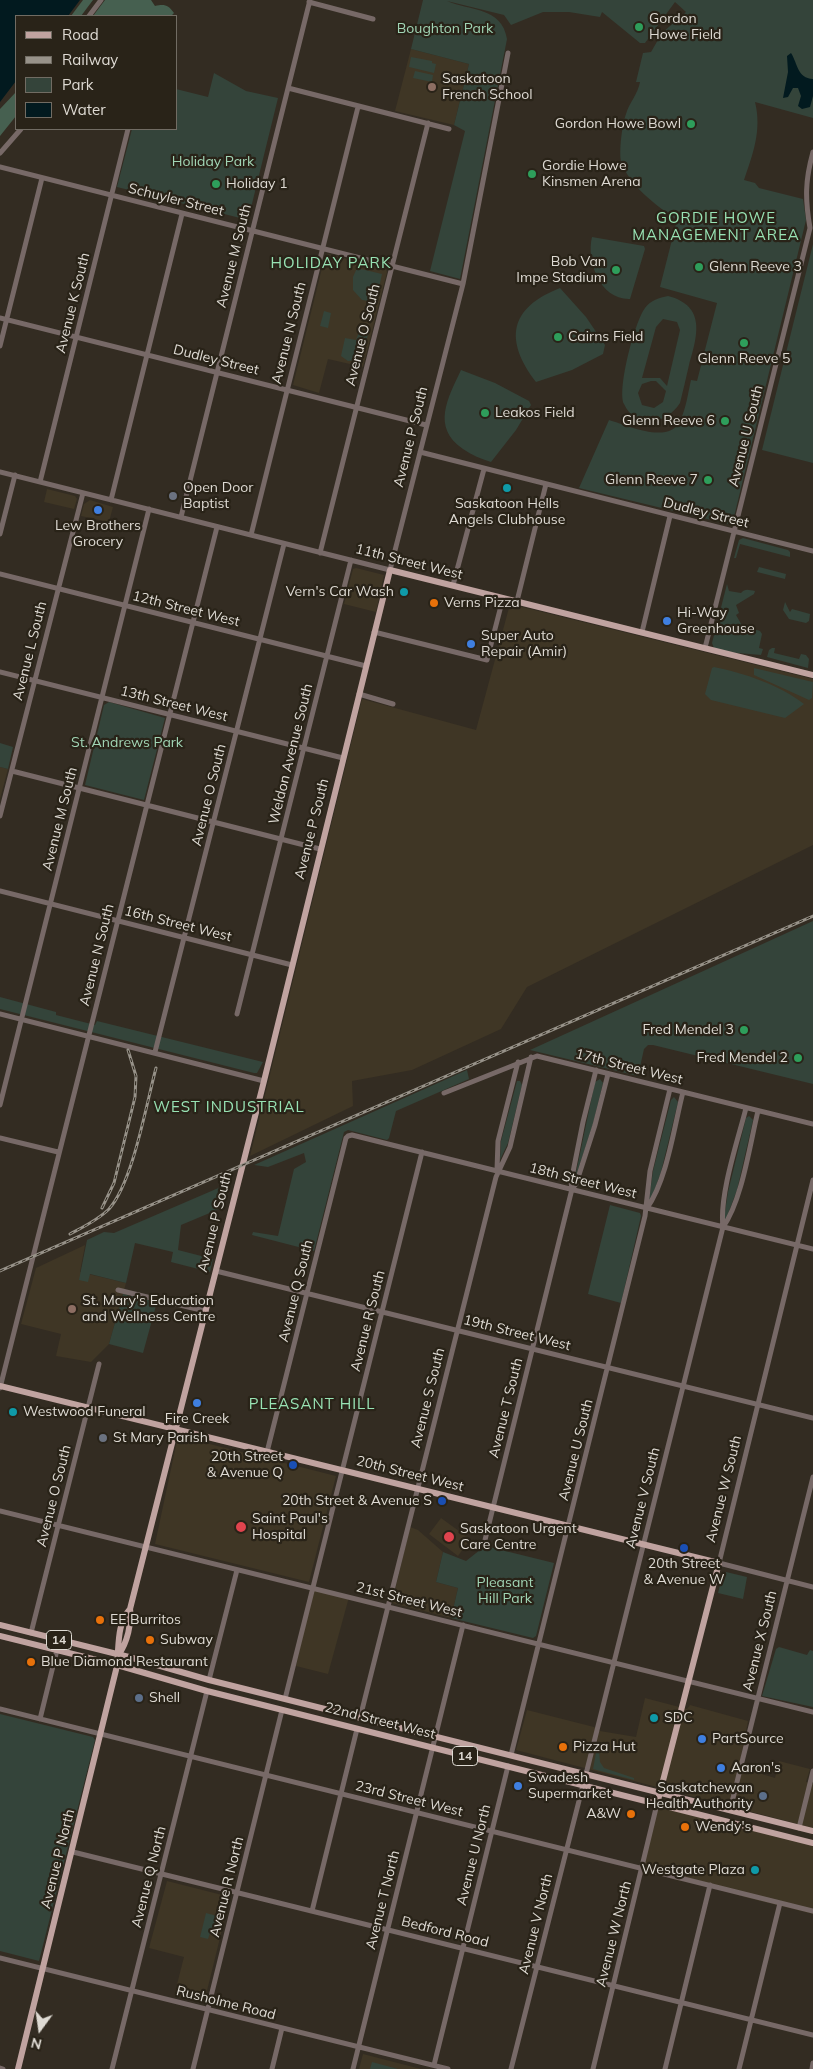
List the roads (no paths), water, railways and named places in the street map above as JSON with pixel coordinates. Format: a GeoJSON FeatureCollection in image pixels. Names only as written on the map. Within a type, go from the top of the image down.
{"type":"FeatureCollection","features":[{"type":"Feature","properties":{"kind":"main road","name":"11th Street West"},"geometry":{"type":"LineString","coordinates":[[390,570],[813,674]]}},
{"type":"Feature","properties":{"kind":"main road","name":"Avenue P South"},"geometry":{"type":"LineString","coordinates":[[119,1654],[124,1648],[131,1618],[130,1609],[145,1547],[264,1081],[390,570]]}},
{"type":"Feature","properties":{"kind":"main road","name":"20th Street West"},"geometry":{"type":"LineString","coordinates":[[0,1387],[718,1563]]}},
{"type":"Feature","properties":{"kind":"main road","name":"Avenue W South"},"geometry":{"type":"LineString","coordinates":[[657,1804],[718,1563]]}},
{"type":"Feature","properties":{"kind":"main road","name":"22nd Street West"},"geometry":{"type":"LineString","coordinates":[[0,1625],[119,1654],[209,1680],[813,1832]]}},
{"type":"Feature","properties":{"kind":"main road","name":"22nd Street West"},"geometry":{"type":"LineString","coordinates":[[0,1636],[117,1665],[207,1691],[813,1843]]}},
{"type":"Feature","properties":{"kind":"main road","name":"Avenue P North"},"geometry":{"type":"LineString","coordinates":[[18,2069],[73,1852],[119,1654]]}},
{"type":"Feature","properties":{"kind":"street"},"geometry":{"type":"LineString","coordinates":[[90,15],[101,0]]}},
{"type":"Feature","properties":{"kind":"street"},"geometry":{"type":"LineString","coordinates":[[310,1],[373,19]]}},
{"type":"Feature","properties":{"kind":"street","name":"Avenue M South"},"geometry":{"type":"LineString","coordinates":[[181,517],[310,1]]}},
{"type":"Feature","properties":{"kind":"street","name":"Avenue P South"},"geometry":{"type":"LineString","coordinates":[[390,570],[463,284],[508,53]]}},
{"type":"Feature","properties":{"kind":"street"},"geometry":{"type":"LineString","coordinates":[[288,88],[449,129]]}},
{"type":"Feature","properties":{"kind":"street","name":"Avenue N South"},"geometry":{"type":"LineString","coordinates":[[250,535],[358,107]]}},
{"type":"Feature","properties":{"kind":"street","name":"Avenue O South"},"geometry":{"type":"LineString","coordinates":[[320,552],[428,124]]}},
{"type":"Feature","properties":{"kind":"street"},"geometry":{"type":"LineString","coordinates":[[0,153],[20,130]]}},
{"type":"Feature","properties":{"kind":"street","name":"Avenue K South"},"geometry":{"type":"LineString","coordinates":[[40,482],[128,130]]}},
{"type":"Feature","properties":{"kind":"street","name":"Avenue U South"},"geometry":{"type":"LineString","coordinates":[[705,648],[812,227],[805,201],[809,166],[813,152]]}},
{"type":"Feature","properties":{"kind":"street","name":"Schuyler Street"},"geometry":{"type":"LineString","coordinates":[[0,167],[463,284]]}},
{"type":"Feature","properties":{"kind":"street"},"geometry":{"type":"LineString","coordinates":[[0,346],[42,178]]}},
{"type":"Feature","properties":{"kind":"street"},"geometry":{"type":"LineString","coordinates":[[111,500],[182,214]]}},
{"type":"Feature","properties":{"kind":"street","name":"Dudley Street"},"geometry":{"type":"LineString","coordinates":[[0,318],[426,425]]}},
{"type":"Feature","properties":{"kind":"street","name":"Dudley Street"},"geometry":{"type":"LineString","coordinates":[[420,452],[813,551]]}},
{"type":"Feature","properties":{"kind":"street"},"geometry":{"type":"LineString","coordinates":[[453,586],[484,469]]}},
{"type":"Feature","properties":{"kind":"street","name":"11th Street West"},"geometry":{"type":"LineString","coordinates":[[0,472],[390,570]]}},
{"type":"Feature","properties":{"kind":"street"},"geometry":{"type":"LineString","coordinates":[[0,534],[15,476]]}},
{"type":"Feature","properties":{"kind":"street"},"geometry":{"type":"LineString","coordinates":[[517,601],[546,484]]}},
{"type":"Feature","properties":{"kind":"street","name":"Avenue L South"},"geometry":{"type":"LineString","coordinates":[[0,816],[83,492]]}},
{"type":"Feature","properties":{"kind":"street","name":"Avenue M South"},"geometry":{"type":"LineString","coordinates":[[0,1105],[149,509]]}},
{"type":"Feature","properties":{"kind":"street"},"geometry":{"type":"LineString","coordinates":[[642,632],[670,516]]}},
{"type":"Feature","properties":{"kind":"street","name":"Avenue N South"},"geometry":{"type":"LineString","coordinates":[[0,1387],[217,527]]}},
{"type":"Feature","properties":{"kind":"street","name":"Avenue O South"},"geometry":{"type":"LineString","coordinates":[[155,1052],[284,544]]}},
{"type":"Feature","properties":{"kind":"street","name":"Weldon Avenue South"},"geometry":{"type":"LineString","coordinates":[[237,1014],[351,560]]}},
{"type":"Feature","properties":{"kind":"street","name":"12th Street West"},"geometry":{"type":"LineString","coordinates":[[0,574],[366,666]]}},
{"type":"Feature","properties":{"kind":"street"},"geometry":{"type":"LineString","coordinates":[[374,632],[487,660],[503,598]]}},
{"type":"Feature","properties":{"kind":"street","name":"13th Street West"},"geometry":{"type":"LineString","coordinates":[[0,672],[343,758]]}},
{"type":"Feature","properties":{"kind":"street"},"geometry":{"type":"LineString","coordinates":[[359,694],[393,704]]}},
{"type":"Feature","properties":{"kind":"street"},"geometry":{"type":"LineString","coordinates":[[12,771],[320,849]]}},
{"type":"Feature","properties":{"kind":"street","name":"16th Street West"},"geometry":{"type":"LineString","coordinates":[[0,891],[292,964]]}},
{"type":"Feature","properties":{"kind":"street"},"geometry":{"type":"LineString","coordinates":[[0,1014],[264,1081]]}},
{"type":"Feature","properties":{"kind":"street","name":"17th Street West"},"geometry":{"type":"LineString","coordinates":[[444,1092],[537,1056],[813,1124]]}},
{"type":"Feature","properties":{"kind":"street","name":"Avenue S South"},"geometry":{"type":"LineString","coordinates":[[497,1171],[510,1147],[531,1057]]}},
{"type":"Feature","properties":{"kind":"street","name":"Avenue S South"},"geometry":{"type":"LineString","coordinates":[[360,1718],[497,1171],[498,1140],[518,1062]]}},
{"type":"Feature","properties":{"kind":"street","name":"Avenue T South"},"geometry":{"type":"LineString","coordinates":[[484,1544],[572,1190],[583,1122],[596,1070]]}},
{"type":"Feature","properties":{"kind":"street"},"geometry":{"type":"LineString","coordinates":[[515,1074],[526,1077]]}},
{"type":"Feature","properties":{"kind":"street","name":"Avenue T South"},"geometry":{"type":"LineString","coordinates":[[572,1190],[576,1184],[595,1124],[608,1074]]}},
{"type":"Feature","properties":{"kind":"street","name":"Avenue U South"},"geometry":{"type":"LineString","coordinates":[[511,1755],[647,1208],[646,1200],[650,1171],[670,1089]]}},
{"type":"Feature","properties":{"kind":"street","name":"Avenue U South"},"geometry":{"type":"LineString","coordinates":[[647,1208],[652,1201],[662,1175],[683,1092]]}},
{"type":"Feature","properties":{"kind":"street","name":"Avenue V South"},"geometry":{"type":"LineString","coordinates":[[586,1774],[723,1227],[724,1196],[746,1108]]}},
{"type":"Feature","properties":{"kind":"street","name":"Avenue V South"},"geometry":{"type":"LineString","coordinates":[[723,1227],[736,1200],[758,1111]]}},
{"type":"Feature","properties":{"kind":"street","name":"18th Street West"},"geometry":{"type":"LineString","coordinates":[[348,1136],[352,1135],[422,1152],[813,1249]]}},
{"type":"Feature","properties":{"kind":"street","name":"Avenue Q South"},"geometry":{"type":"LineString","coordinates":[[267,1452],[348,1136]]}},
{"type":"Feature","properties":{"kind":"street"},"geometry":{"type":"LineString","coordinates":[[0,1138],[58,1152]]}},
{"type":"Feature","properties":{"kind":"street","name":"Avenue R South"},"geometry":{"type":"LineString","coordinates":[[285,1699],[422,1152]]}},
{"type":"Feature","properties":{"kind":"street","name":"Avenue W South"},"geometry":{"type":"LineString","coordinates":[[718,1563],[813,1180]]}},
{"type":"Feature","properties":{"kind":"street","name":"19th Street West"},"geometry":{"type":"LineString","coordinates":[[216,1271],[813,1418]]}},
{"type":"Feature","properties":{"kind":"street"},"geometry":{"type":"LineString","coordinates":[[118,1290],[205,1311]]}},
{"type":"Feature","properties":{"kind":"street","name":"Avenue O South"},"geometry":{"type":"LineString","coordinates":[[31,1632],[99,1364]]}},
{"type":"Feature","properties":{"kind":"street","name":"Avenue X South"},"geometry":{"type":"LineString","coordinates":[[730,1810],[813,1477]]}},
{"type":"Feature","properties":{"kind":"street","name":"21st Street West"},"geometry":{"type":"LineString","coordinates":[[0,1511],[813,1712]]}},
{"type":"Feature","properties":{"kind":"street","name":"20th Street West"},"geometry":{"type":"LineString","coordinates":[[718,1563],[813,1587]]}},
{"type":"Feature","properties":{"kind":"street"},"geometry":{"type":"LineString","coordinates":[[209,1680],[237,1570]]}},
{"type":"Feature","properties":{"kind":"street"},"geometry":{"type":"LineString","coordinates":[[435,1737],[463,1625]]}},
{"type":"Feature","properties":{"kind":"street"},"geometry":{"type":"LineString","coordinates":[[40,1719],[57,1650]]}},
{"type":"Feature","properties":{"kind":"street","name":"Avenue Q North"},"geometry":{"type":"LineString","coordinates":[[112,2069],[207,1691]]}},
{"type":"Feature","properties":{"kind":"street","name":"23rd Street West"},"geometry":{"type":"LineString","coordinates":[[0,1709],[813,1911]]}},
{"type":"Feature","properties":{"kind":"street","name":"Avenue R North"},"geometry":{"type":"LineString","coordinates":[[193,2069],[282,1710]]}},
{"type":"Feature","properties":{"kind":"street"},"geometry":{"type":"LineString","coordinates":[[312,1912],[357,1728]]}},
{"type":"Feature","properties":{"kind":"street","name":"Avenue T North"},"geometry":{"type":"LineString","coordinates":[[353,2069],[435,1737]]}},
{"type":"Feature","properties":{"kind":"street","name":"Avenue U North"},"geometry":{"type":"LineString","coordinates":[[434,2065],[508,1766]]}},
{"type":"Feature","properties":{"kind":"street"},"geometry":{"type":"LineString","coordinates":[[799,1828],[813,1771]]}},
{"type":"Feature","properties":{"kind":"street","name":"Avenue V North"},"geometry":{"type":"LineString","coordinates":[[512,2069],[582,1785]]}},
{"type":"Feature","properties":{"kind":"street","name":"Avenue W North"},"geometry":{"type":"LineString","coordinates":[[592,2069],[657,1804]]}},
{"type":"Feature","properties":{"kind":"street","name":"Bedford Road"},"geometry":{"type":"LineString","coordinates":[[73,1852],[813,2035]]}},
{"type":"Feature","properties":{"kind":"street"},"geometry":{"type":"LineString","coordinates":[[665,2069],[710,1885]]}},
{"type":"Feature","properties":{"kind":"street"},"geometry":{"type":"LineString","coordinates":[[739,2069],[780,1903]]}},
{"type":"Feature","properties":{"kind":"street","name":"Rusholme Road"},"geometry":{"type":"LineString","coordinates":[[0,1958],[448,2069]]}},
{"type":"Feature","properties":{"kind":"street"},"geometry":{"type":"LineString","coordinates":[[272,2069],[282,2028]]}},
{"type":"Feature","properties":{"kind":"street"},"geometry":{"type":"LineString","coordinates":[[812,2069],[813,2063]]}},
{"type":"Feature","properties":{"kind":"water"},"geometry":{"type":"Polygon","coordinates":[[[0,0],[80,0],[69,15],[15,15],[15,82],[0,102],[0,0]]]}},
{"type":"Feature","properties":{"kind":"water"},"geometry":{"type":"Polygon","coordinates":[[[791,53],[801,73],[813,79],[813,96],[810,107],[802,109],[798,106],[801,96],[798,88],[793,88],[788,97],[783,98],[788,72],[787,56],[791,53]]]}},
{"type":"Feature","properties":{"kind":"railway"},"geometry":{"type":"LineString","coordinates":[[0,1271],[813,916]]}},
{"type":"Feature","properties":{"kind":"railway"},"geometry":{"type":"LineString","coordinates":[[102,1208],[114,1183],[135,1097],[136,1076],[128,1050]]}},
{"type":"Feature","properties":{"kind":"railway"},"geometry":{"type":"LineString","coordinates":[[70,1234],[100,1217],[118,1197],[138,1142],[156,1068]]}},
{"type":"Feature","properties":{"kind":"place","name":"Gordon Howe Field"},"geometry":{"type":"Point","coordinates":[639,27]}},
{"type":"Feature","properties":{"kind":"place","name":"Saskatoon French School"},"geometry":{"type":"Point","coordinates":[432,87]}},
{"type":"Feature","properties":{"kind":"place","name":"Gordon Howe Bowl"},"geometry":{"type":"Point","coordinates":[691,124]}},
{"type":"Feature","properties":{"kind":"place","name":"Gordie Howe Kinsmen Arena"},"geometry":{"type":"Point","coordinates":[532,174]}},
{"type":"Feature","properties":{"kind":"place","name":"Holiday 1"},"geometry":{"type":"Point","coordinates":[216,184]}},
{"type":"Feature","properties":{"kind":"place","name":"Glenn Reeve 3"},"geometry":{"type":"Point","coordinates":[699,267]}},
{"type":"Feature","properties":{"kind":"place","name":"Bob Van Impe Stadium"},"geometry":{"type":"Point","coordinates":[616,270]}},
{"type":"Feature","properties":{"kind":"place","name":"Cairns Field"},"geometry":{"type":"Point","coordinates":[558,337]}},
{"type":"Feature","properties":{"kind":"place","name":"Glenn Reeve 5"},"geometry":{"type":"Point","coordinates":[744,343]}},
{"type":"Feature","properties":{"kind":"place","name":"Leakos Field"},"geometry":{"type":"Point","coordinates":[485,413]}},
{"type":"Feature","properties":{"kind":"place","name":"Glenn Reeve 6"},"geometry":{"type":"Point","coordinates":[725,421]}},
{"type":"Feature","properties":{"kind":"place","name":"Glenn Reeve 7"},"geometry":{"type":"Point","coordinates":[708,480]}},
{"type":"Feature","properties":{"kind":"place","name":"Saskatoon Hells Angels Clubhouse"},"geometry":{"type":"Point","coordinates":[507,488]}},
{"type":"Feature","properties":{"kind":"place","name":"Open Door Baptist"},"geometry":{"type":"Point","coordinates":[173,496]}},
{"type":"Feature","properties":{"kind":"place","name":"Lew Brothers Grocery"},"geometry":{"type":"Point","coordinates":[98,510]}},
{"type":"Feature","properties":{"kind":"place","name":"Vern's Car Wash"},"geometry":{"type":"Point","coordinates":[404,592]}},
{"type":"Feature","properties":{"kind":"place","name":"Verns Pizza"},"geometry":{"type":"Point","coordinates":[434,603]}},
{"type":"Feature","properties":{"kind":"place","name":"Hi-Way Greenhouse"},"geometry":{"type":"Point","coordinates":[667,621]}},
{"type":"Feature","properties":{"kind":"place","name":"Super Auto Repair (Amir)"},"geometry":{"type":"Point","coordinates":[471,644]}},
{"type":"Feature","properties":{"kind":"place","name":"Fred Mendel 3"},"geometry":{"type":"Point","coordinates":[744,1030]}},
{"type":"Feature","properties":{"kind":"place","name":"Fred Mendel 2"},"geometry":{"type":"Point","coordinates":[798,1058]}},
{"type":"Feature","properties":{"kind":"place","name":"St. Mary's Education and Wellness Centre"},"geometry":{"type":"Point","coordinates":[72,1309]}},
{"type":"Feature","properties":{"kind":"place","name":"Fire Creek"},"geometry":{"type":"Point","coordinates":[197,1403]}},
{"type":"Feature","properties":{"kind":"place","name":"Westwood Funeral"},"geometry":{"type":"Point","coordinates":[13,1412]}},
{"type":"Feature","properties":{"kind":"place","name":"St Mary Parish"},"geometry":{"type":"Point","coordinates":[103,1438]}},
{"type":"Feature","properties":{"kind":"place","name":"20th Street & Avenue Q"},"geometry":{"type":"Point","coordinates":[293,1465]}},
{"type":"Feature","properties":{"kind":"place","name":"20th Street & Avenue S"},"geometry":{"type":"Point","coordinates":[442,1501]}},
{"type":"Feature","properties":{"kind":"place","name":"Saint Paul's Hospital"},"geometry":{"type":"Point","coordinates":[241,1527]}},
{"type":"Feature","properties":{"kind":"place","name":"Saskatoon Urgent Care Centre"},"geometry":{"type":"Point","coordinates":[449,1537]}},
{"type":"Feature","properties":{"kind":"place","name":"20th Street & Avenue W"},"geometry":{"type":"Point","coordinates":[684,1548]}},
{"type":"Feature","properties":{"kind":"place","name":"EE Burritos"},"geometry":{"type":"Point","coordinates":[100,1620]}},
{"type":"Feature","properties":{"kind":"place","name":"Subway"},"geometry":{"type":"Point","coordinates":[150,1640]}},
{"type":"Feature","properties":{"kind":"place","name":"Blue Diamond Restaurant"},"geometry":{"type":"Point","coordinates":[31,1662]}},
{"type":"Feature","properties":{"kind":"place","name":"Shell"},"geometry":{"type":"Point","coordinates":[139,1698]}},
{"type":"Feature","properties":{"kind":"place","name":"SDC"},"geometry":{"type":"Point","coordinates":[654,1718]}},
{"type":"Feature","properties":{"kind":"place","name":"PartSource"},"geometry":{"type":"Point","coordinates":[702,1739]}},
{"type":"Feature","properties":{"kind":"place","name":"Pizza Hut"},"geometry":{"type":"Point","coordinates":[563,1747]}},
{"type":"Feature","properties":{"kind":"place","name":"Aaron's"},"geometry":{"type":"Point","coordinates":[721,1768]}},
{"type":"Feature","properties":{"kind":"place","name":"Swadesh Supermarket"},"geometry":{"type":"Point","coordinates":[518,1786]}},
{"type":"Feature","properties":{"kind":"place","name":"Saskatchewan Health Authority"},"geometry":{"type":"Point","coordinates":[763,1796]}},
{"type":"Feature","properties":{"kind":"place","name":"A&W"},"geometry":{"type":"Point","coordinates":[631,1814]}},
{"type":"Feature","properties":{"kind":"place","name":"Wendy's"},"geometry":{"type":"Point","coordinates":[685,1827]}},
{"type":"Feature","properties":{"kind":"place","name":"Westgate Plaza"},"geometry":{"type":"Point","coordinates":[755,1870]}},
{"type":"Feature","properties":{"kind":"district","name":"GORDIE HOWE MANAGEMENT AREA"},"geometry":{"type":"Point","coordinates":[716,226]}},
{"type":"Feature","properties":{"kind":"district","name":"HOLIDAY PARK"},"geometry":{"type":"Point","coordinates":[331,263]}},
{"type":"Feature","properties":{"kind":"district","name":"WEST INDUSTRIAL"},"geometry":{"type":"Point","coordinates":[229,1107]}},
{"type":"Feature","properties":{"kind":"district","name":"PLEASANT HILL"},"geometry":{"type":"Point","coordinates":[312,1404]}},
{"type":"Feature","properties":{"kind":"park label","name":"Boughton Park"},"geometry":{"type":"Point","coordinates":[445,29]}},
{"type":"Feature","properties":{"kind":"park label","name":"Holiday Park"},"geometry":{"type":"Point","coordinates":[213,162]}},
{"type":"Feature","properties":{"kind":"park label","name":"St. Andrews Park"},"geometry":{"type":"Point","coordinates":[127,743]}},
{"type":"Feature","properties":{"kind":"park label","name":"Pleasant Hill Park"},"geometry":{"type":"Point","coordinates":[505,1592]}}]}
